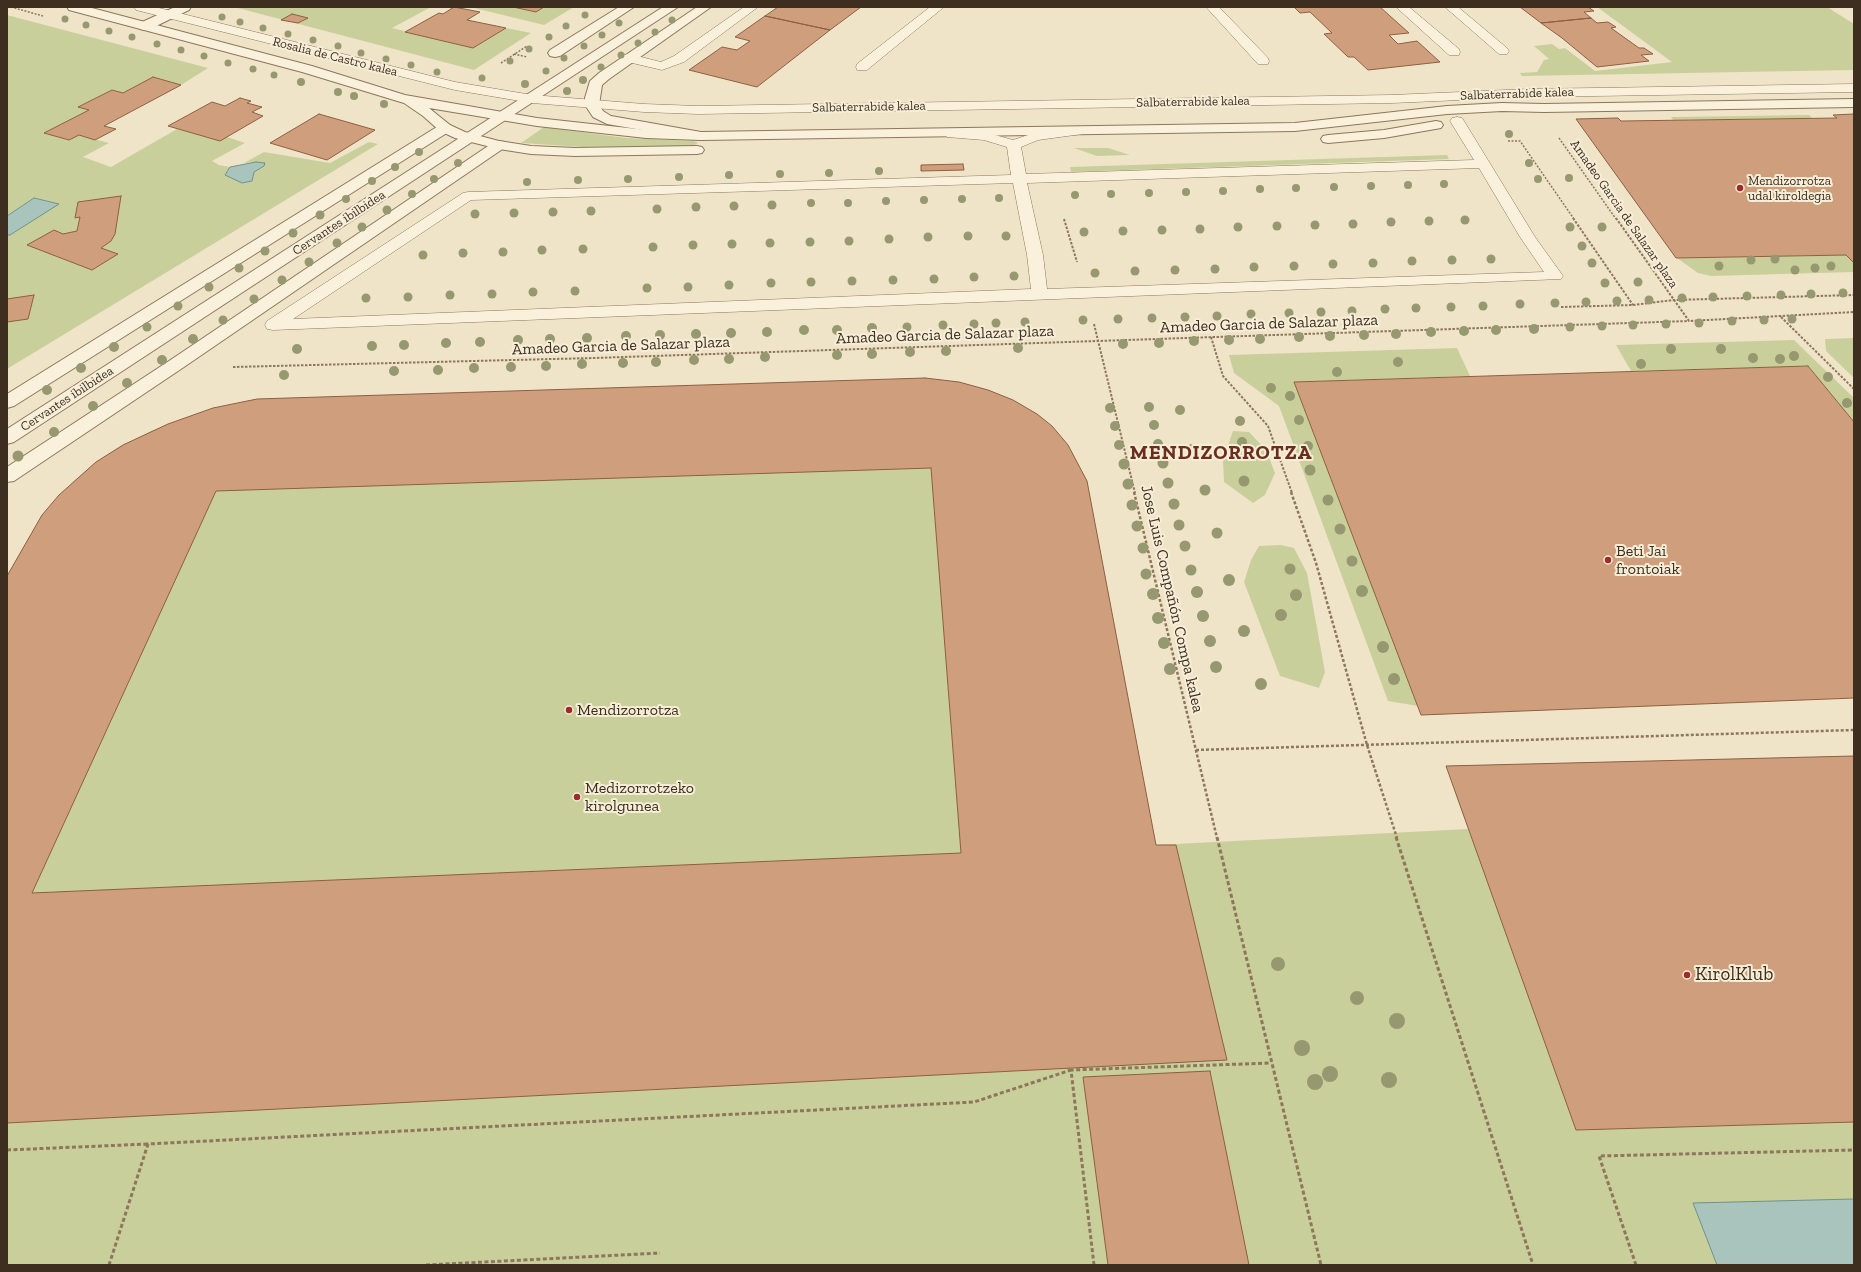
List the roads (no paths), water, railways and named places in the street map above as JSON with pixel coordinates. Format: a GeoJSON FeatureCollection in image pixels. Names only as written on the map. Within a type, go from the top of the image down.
{"type":"FeatureCollection","features":[{"type":"Feature","properties":{"kind":"street","name":"Rosalia de Castro kalea"},"geometry":{"type":"LineString","coordinates":[[73,7],[307,69],[403,99],[503,117]]}},
{"type":"Feature","properties":{"kind":"street"},"geometry":{"type":"LineString","coordinates":[[145,26],[185,7]]}},
{"type":"Feature","properties":{"kind":"street"},"geometry":{"type":"LineString","coordinates":[[555,53],[628,7]]}},
{"type":"Feature","properties":{"kind":"street","name":"Cervantes ibilbidea"},"geometry":{"type":"LineString","coordinates":[[7,438],[672,7]]}},
{"type":"Feature","properties":{"kind":"street"},"geometry":{"type":"LineString","coordinates":[[701,136],[607,120],[598,114],[592,105],[592,98],[595,84],[629,58],[705,7]]}},
{"type":"Feature","properties":{"kind":"street","name":"Rosalia de Castro kalea"},"geometry":{"type":"LineString","coordinates":[[403,99],[428,113],[445,128],[469,139]]}},
{"type":"Feature","properties":{"kind":"street","name":"Salbaterrabide kalea"},"geometry":{"type":"LineString","coordinates":[[503,117],[620,132],[701,136],[1301,126],[1341,124],[1468,108],[1854,103]]}},
{"type":"Feature","properties":{"kind":"street","name":"Salbaterrabide kalea"},"geometry":{"type":"LineString","coordinates":[[469,139],[531,150],[576,152],[1340,138],[1384,134],[1544,108]]}},
{"type":"Feature","properties":{"kind":"street","name":"Cervantes ibilbidea"},"geometry":{"type":"LineString","coordinates":[[7,402],[445,128]]}},
{"type":"Feature","properties":{"kind":"street","name":"Cervantes ibilbidea"},"geometry":{"type":"LineString","coordinates":[[7,476],[178,363],[499,145]]}},
{"type":"Feature","properties":{"kind":"lane","name":"Rosalia de Castro kalea"},"geometry":{"type":"LineString","coordinates":[[140,7],[415,77],[475,90],[532,99]]}},
{"type":"Feature","properties":{"kind":"lane"},"geometry":{"type":"LineString","coordinates":[[629,58],[662,66],[679,59],[752,7]]}},
{"type":"Feature","properties":{"kind":"lane"},"geometry":{"type":"LineString","coordinates":[[862,67],[938,7]]}},
{"type":"Feature","properties":{"kind":"lane"},"geometry":{"type":"LineString","coordinates":[[1212,7],[1264,61]]}},
{"type":"Feature","properties":{"kind":"lane"},"geometry":{"type":"LineString","coordinates":[[1402,7],[1454,52]]}},
{"type":"Feature","properties":{"kind":"lane"},"geometry":{"type":"LineString","coordinates":[[1451,7],[1503,51]]}},
{"type":"Feature","properties":{"kind":"lane","name":"Salbaterrabide kalea"},"geometry":{"type":"LineString","coordinates":[[532,99],[592,105],[712,110],[1392,99],[1529,93],[1854,88]]}},
{"type":"Feature","properties":{"kind":"lane"},"geometry":{"type":"LineString","coordinates":[[1457,121],[1528,237],[1555,276],[1085,292],[273,325],[468,196],[1483,164]]}},
{"type":"Feature","properties":{"kind":"lane"},"geometry":{"type":"LineString","coordinates":[[1014,145],[1022,140],[1037,136],[1088,130]]}},
{"type":"Feature","properties":{"kind":"lane"},"geometry":{"type":"LineString","coordinates":[[933,132],[984,136],[1002,140],[1014,145]]}},
{"type":"Feature","properties":{"kind":"lane"},"geometry":{"type":"LineString","coordinates":[[1014,145],[1019,179],[1035,255],[1040,294]]}},
{"type":"Feature","properties":{"kind":"water"},"geometry":{"type":"Polygon","coordinates":[[[256,162],[265,163],[264,166],[254,172],[252,181],[242,183],[225,175],[230,167],[256,162]]]}},
{"type":"Feature","properties":{"kind":"water"},"geometry":{"type":"Polygon","coordinates":[[[34,198],[59,204],[10,235],[7,235],[7,216],[34,198]]]}},
{"type":"Feature","properties":{"kind":"water"},"geometry":{"type":"Polygon","coordinates":[[[1854,1199],[1854,1265],[1717,1265],[1693,1203],[1854,1199]]]}},
{"type":"Feature","properties":{"kind":"place","name":"Mendizorrotza udal kiroldegia"},"geometry":{"type":"Point","coordinates":[1740,188]}},
{"type":"Feature","properties":{"kind":"place","name":"Beti Jai frontoiak"},"geometry":{"type":"Point","coordinates":[1608,560]}},
{"type":"Feature","properties":{"kind":"place","name":"Mendizorrotza"},"geometry":{"type":"Point","coordinates":[569,710]}},
{"type":"Feature","properties":{"kind":"place","name":"Medizorrotzeko kirolgunea"},"geometry":{"type":"Point","coordinates":[577,797]}},
{"type":"Feature","properties":{"kind":"place","name":"KirolKlub"},"geometry":{"type":"Point","coordinates":[1687,975]}},
{"type":"Feature","properties":{"kind":"district","name":"MENDIZORROTZA"},"geometry":{"type":"Point","coordinates":[1221,453]}}]}
